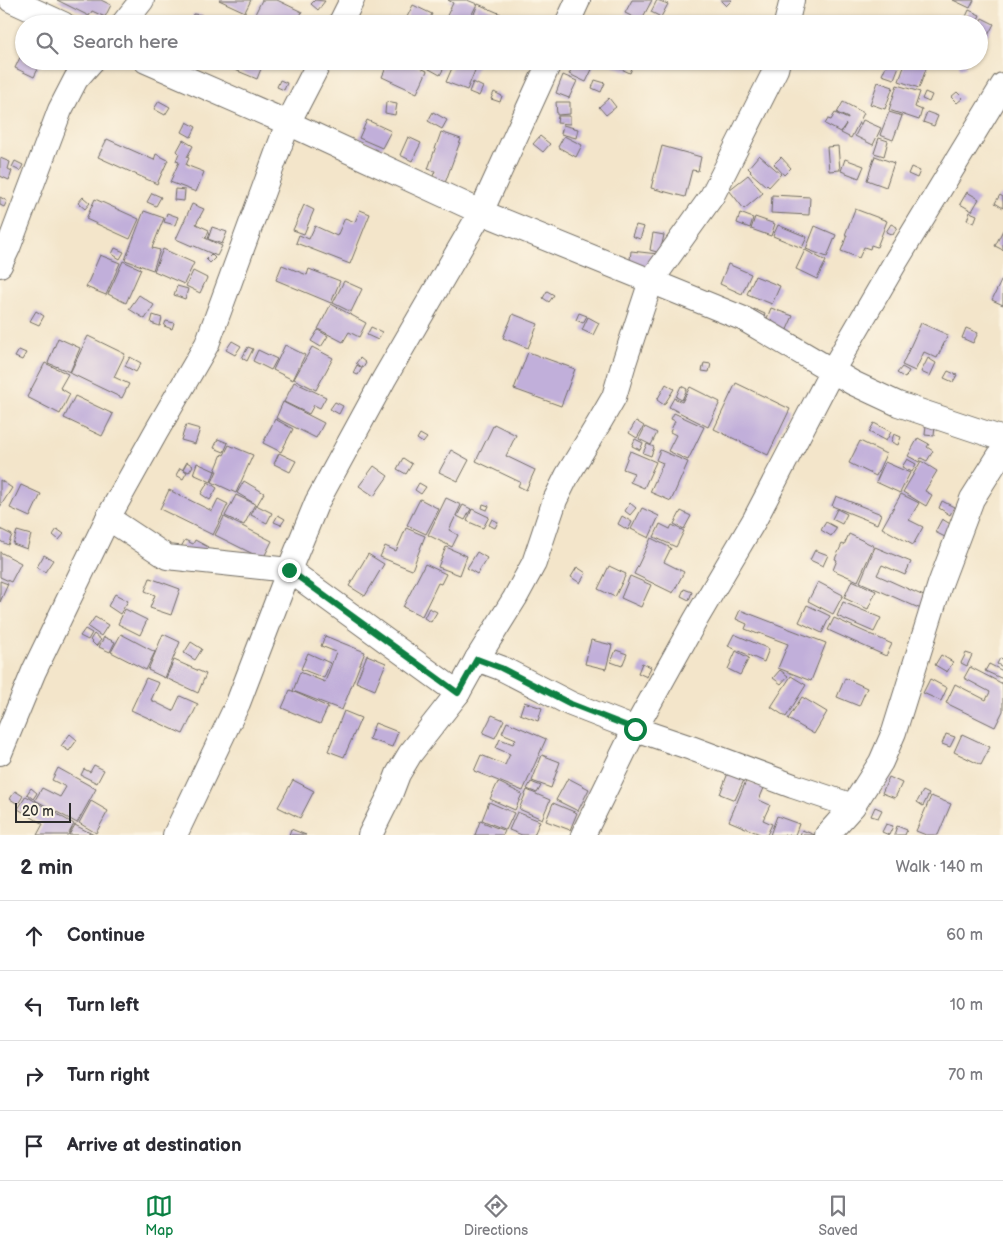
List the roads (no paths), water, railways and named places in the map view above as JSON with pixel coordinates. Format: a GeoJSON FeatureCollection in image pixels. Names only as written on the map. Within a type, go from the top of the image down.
{"type":"FeatureCollection","features":[{"type":"Feature","properties":{"kind":"street"},"geometry":{"type":"LineString","coordinates":[[11,0],[44,15]]}},
{"type":"Feature","properties":{"kind":"street"},"geometry":{"type":"LineString","coordinates":[[130,15],[142,0]]}},
{"type":"Feature","properties":{"kind":"street"},"geometry":{"type":"LineString","coordinates":[[344,15],[352,0]]}},
{"type":"Feature","properties":{"kind":"street"},"geometry":{"type":"LineString","coordinates":[[571,15],[578,0]]}},
{"type":"Feature","properties":{"kind":"street"},"geometry":{"type":"LineString","coordinates":[[788,15],[792,0]]}},
{"type":"Feature","properties":{"kind":"street"},"geometry":{"type":"LineString","coordinates":[[0,265],[60,110],[76,79],[84,70]]}},
{"type":"Feature","properties":{"kind":"street"},"geometry":{"type":"LineString","coordinates":[[167,70],[288,123],[481,212],[744,319],[853,383],[898,404],[1003,439]]}},
{"type":"Feature","properties":{"kind":"street"},"geometry":{"type":"LineString","coordinates":[[0,754],[34,671],[108,518],[207,344],[288,123],[315,70]]}},
{"type":"Feature","properties":{"kind":"street"},"geometry":{"type":"LineString","coordinates":[[176,835],[238,703],[289,570],[322,494],[384,379],[481,212],[546,70]]}},
{"type":"Feature","properties":{"kind":"street"},"geometry":{"type":"LineString","coordinates":[[370,835],[398,774],[410,754],[458,693],[534,563],[555,500],[567,476],[614,397],[651,281],[712,196],[775,70]]}},
{"type":"Feature","properties":{"kind":"street"},"geometry":{"type":"LineString","coordinates":[[583,835],[635,729],[696,618],[756,519],[832,371],[896,261],[1003,85]]}},
{"type":"Feature","properties":{"kind":"street"},"geometry":{"type":"LineString","coordinates":[[827,835],[852,806],[882,762],[894,732],[940,584],[972,499],[1003,450]]}},
{"type":"Feature","properties":{"kind":"street"},"geometry":{"type":"LineString","coordinates":[[108,518],[167,557],[289,570],[458,693]]}},
{"type":"Feature","properties":{"kind":"street"},"geometry":{"type":"LineString","coordinates":[[477,659],[501,668],[571,704],[635,729],[852,806]]}}]}
